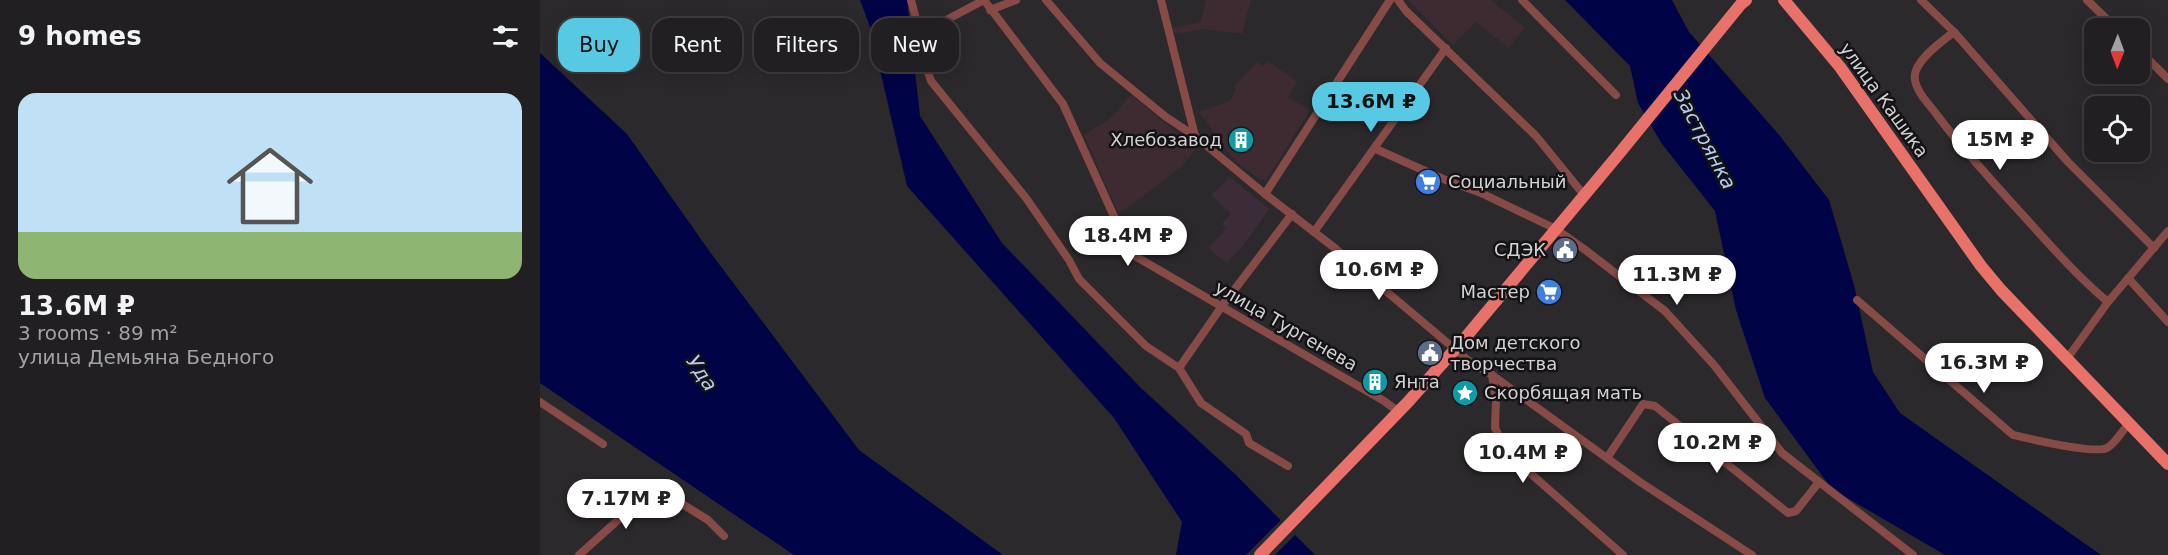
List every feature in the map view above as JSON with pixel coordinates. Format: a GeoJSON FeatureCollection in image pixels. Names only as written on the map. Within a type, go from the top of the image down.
{"type":"FeatureCollection","features":[{"type":"Feature","properties":{"kind":"highway"},"geometry":{"type":"LineString","coordinates":[[1260,555],[1399,412],[1455,349],[1746,0]]}},
{"type":"Feature","properties":{"kind":"highway","name":"улица Кашика"},"geometry":{"type":"LineString","coordinates":[[1784,0],[1840,66],[1981,266],[2067,360],[2168,464]]}},
{"type":"Feature","properties":{"kind":"street"},"geometry":{"type":"LineString","coordinates":[[911,0],[916,18]]}},
{"type":"Feature","properties":{"kind":"street"},"geometry":{"type":"LineString","coordinates":[[950,18],[984,0]]}},
{"type":"Feature","properties":{"kind":"street","name":"улица Тургенева"},"geometry":{"type":"LineString","coordinates":[[984,0],[1063,104],[1117,223],[1123,244],[1134,256],[1384,401],[1399,412]]}},
{"type":"Feature","properties":{"kind":"street"},"geometry":{"type":"LineString","coordinates":[[990,10],[1016,0]]}},
{"type":"Feature","properties":{"kind":"street"},"geometry":{"type":"LineString","coordinates":[[1046,0],[1100,63],[1292,214],[1469,361],[1607,458],[1752,555]]}},
{"type":"Feature","properties":{"kind":"street"},"geometry":{"type":"LineString","coordinates":[[1161,0],[1195,136]]}},
{"type":"Feature","properties":{"kind":"street"},"geometry":{"type":"LineString","coordinates":[[1265,194],[1390,0]]}},
{"type":"Feature","properties":{"kind":"street"},"geometry":{"type":"LineString","coordinates":[[1398,0],[1406,11],[1536,136],[1584,195]]}},
{"type":"Feature","properties":{"kind":"street"},"geometry":{"type":"LineString","coordinates":[[1522,0],[1616,95]]}},
{"type":"Feature","properties":{"kind":"street"},"geometry":{"type":"LineString","coordinates":[[1922,0],[1954,32],[2068,162],[2154,248]]}},
{"type":"Feature","properties":{"kind":"street"},"geometry":{"type":"LineString","coordinates":[[2087,0],[2106,18]]}},
{"type":"Feature","properties":{"kind":"street"},"geometry":{"type":"LineString","coordinates":[[1954,32],[1921,62],[1915,74],[1919,90],[1957,142],[1982,171],[2081,280],[2108,302]]}},
{"type":"Feature","properties":{"kind":"street"},"geometry":{"type":"LineString","coordinates":[[1314,232],[1376,149],[1446,48]]}},
{"type":"Feature","properties":{"kind":"street"},"geometry":{"type":"LineString","coordinates":[[2150,61],[2168,79]]}},
{"type":"Feature","properties":{"kind":"street"},"geometry":{"type":"LineString","coordinates":[[929,72],[932,81],[1026,198],[1069,260],[1079,279],[1146,346],[1179,368],[1201,403],[1246,434],[1249,443],[1288,466]]}},
{"type":"Feature","properties":{"kind":"street"},"geometry":{"type":"LineString","coordinates":[[1376,149],[1481,193],[1556,229],[1665,311],[1714,365],[1782,453],[1913,555]]}},
{"type":"Feature","properties":{"kind":"street"},"geometry":{"type":"LineString","coordinates":[[1179,368],[1222,306],[1292,214]]}},
{"type":"Feature","properties":{"kind":"street"},"geometry":{"type":"LineString","coordinates":[[2067,360],[2108,302],[2168,231]]}},
{"type":"Feature","properties":{"kind":"street"},"geometry":{"type":"LineString","coordinates":[[2128,278],[2168,322]]}},
{"type":"Feature","properties":{"kind":"street"},"geometry":{"type":"LineString","coordinates":[[1857,300],[2013,435],[2046,443],[2100,450],[2109,447],[2129,423]]}},
{"type":"Feature","properties":{"kind":"street"},"geometry":{"type":"LineString","coordinates":[[1492,375],[1496,401],[1495,428],[1504,445],[1521,465],[1623,555]]}},
{"type":"Feature","properties":{"kind":"street"},"geometry":{"type":"LineString","coordinates":[[540,402],[603,444]]}},
{"type":"Feature","properties":{"kind":"street"},"geometry":{"type":"LineString","coordinates":[[1607,458],[1643,404],[1655,406],[1788,513],[1796,511],[1819,482]]}},
{"type":"Feature","properties":{"kind":"street"},"geometry":{"type":"LineString","coordinates":[[579,555],[655,487],[708,520],[724,536]]}},
{"type":"Feature","properties":{"kind":"shaded area"},"geometry":{"type":"Polygon","coordinates":[[[1206,0],[1251,0],[1242,34],[1205,29],[1175,34],[1172,28],[1201,22],[1206,0]]]}},
{"type":"Feature","properties":{"kind":"shaded area"},"geometry":{"type":"Polygon","coordinates":[[[1408,0],[1491,0],[1525,28],[1509,48],[1476,22],[1453,45],[1408,0]]]}},
{"type":"Feature","properties":{"kind":"shaded area","name":"Хлебозавод"},"geometry":{"type":"Polygon","coordinates":[[[1268,61],[1297,82],[1288,97],[1310,110],[1266,180],[1258,178],[1232,158],[1199,112],[1230,101],[1236,90],[1234,87],[1240,80],[1258,62],[1263,67],[1268,61]]]}},
{"type":"Feature","properties":{"kind":"shaded area"},"geometry":{"type":"Polygon","coordinates":[[[1131,95],[1196,149],[1182,166],[1132,205],[1118,213],[1084,135],[1110,119],[1131,95]]]}},
{"type":"Feature","properties":{"kind":"shaded area"},"geometry":{"type":"Polygon","coordinates":[[[1230,177],[1269,209],[1242,247],[1226,263],[1208,248],[1226,229],[1222,224],[1231,214],[1211,195],[1230,177]]]}},
{"type":"Feature","properties":{"kind":"water"},"geometry":{"type":"Polygon","coordinates":[[[860,0],[907,0],[909,18],[871,18],[871,31],[860,0]]]}},
{"type":"Feature","properties":{"kind":"water","name":"Застрянка"},"geometry":{"type":"Polygon","coordinates":[[[1565,0],[1672,0],[1689,32],[1780,136],[1829,200],[1854,285],[1873,372],[1900,413],[2101,555],[1945,555],[1832,489],[1765,398],[1736,310],[1715,211],[1662,144],[1638,103],[1630,66],[1565,0]]]}},
{"type":"Feature","properties":{"kind":"water","name":"Уда"},"geometry":{"type":"Polygon","coordinates":[[[540,53],[627,134],[710,252],[859,450],[1003,555],[794,555],[540,383],[540,53]]]}},
{"type":"Feature","properties":{"kind":"water"},"geometry":{"type":"Polygon","coordinates":[[[880,72],[915,72],[920,116],[1002,243],[1141,388],[1235,474],[1315,555],[1176,555],[1182,522],[1114,418],[907,186],[880,72]]]}},
{"type":"Feature","properties":{"kind":"pier"},"geometry":{"type":"Polygon","coordinates":[[[1282,519],[1297,533],[1275,555],[1246,555],[1282,519]]]}},
{"type":"Feature","properties":{"kind":"place","name":"Хлебозавод"},"geometry":{"type":"Point","coordinates":[1241,140]}},
{"type":"Feature","properties":{"kind":"place","name":"Социальный"},"geometry":{"type":"Point","coordinates":[1428,182]}},
{"type":"Feature","properties":{"kind":"place","name":"СДЭК"},"geometry":{"type":"Point","coordinates":[1565,250]}},
{"type":"Feature","properties":{"kind":"place","name":"Мастер"},"geometry":{"type":"Point","coordinates":[1549,292]}},
{"type":"Feature","properties":{"kind":"place","name":"Дом детского творчества"},"geometry":{"type":"Point","coordinates":[1430,353]}},
{"type":"Feature","properties":{"kind":"place","name":"Янта"},"geometry":{"type":"Point","coordinates":[1375,382]}},
{"type":"Feature","properties":{"kind":"place","name":"Скорбящая мать"},"geometry":{"type":"Point","coordinates":[1465,393]}}]}
